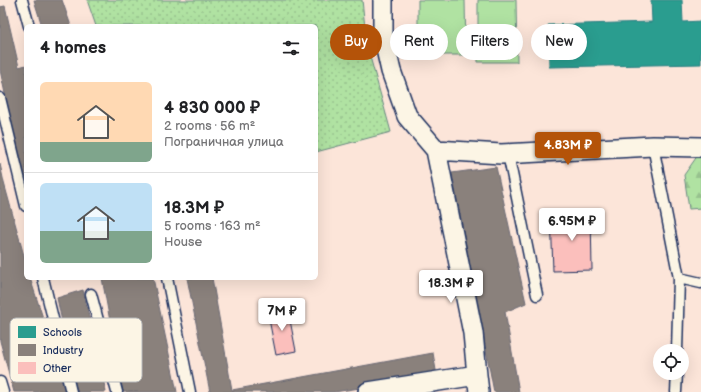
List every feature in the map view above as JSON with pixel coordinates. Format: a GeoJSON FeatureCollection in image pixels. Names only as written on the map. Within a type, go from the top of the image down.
{"type":"FeatureCollection","features":[{"type":"Feature","properties":{"kind":"street"},"geometry":{"type":"LineString","coordinates":[[368,392],[478,384],[473,333],[436,150],[407,116],[391,71],[383,36],[383,0]]}},
{"type":"Feature","properties":{"kind":"street"},"geometry":{"type":"LineString","coordinates":[[436,150],[508,154],[653,146],[701,147]]}},
{"type":"Feature","properties":{"kind":"lane"},"geometry":{"type":"LineString","coordinates":[[22,0],[29,24]]}},
{"type":"Feature","properties":{"kind":"lane"},"geometry":{"type":"LineString","coordinates":[[0,98],[24,198]]}},
{"type":"Feature","properties":{"kind":"lane"},"geometry":{"type":"LineString","coordinates":[[653,146],[680,278],[677,344]]}},
{"type":"Feature","properties":{"kind":"lane"},"geometry":{"type":"LineString","coordinates":[[508,154],[537,295]]}},
{"type":"Feature","properties":{"kind":"lane"},"geometry":{"type":"LineString","coordinates":[[680,278],[701,283]]}},
{"type":"Feature","properties":{"kind":"lane"},"geometry":{"type":"LineString","coordinates":[[43,280],[53,318]]}},
{"type":"Feature","properties":{"kind":"lane"},"geometry":{"type":"LineString","coordinates":[[167,280],[190,392]]}},
{"type":"Feature","properties":{"kind":"lane"},"geometry":{"type":"LineString","coordinates":[[92,294],[98,318]]}},
{"type":"Feature","properties":{"kind":"lane"},"geometry":{"type":"LineString","coordinates":[[676,392],[677,380]]}},
{"type":"Feature","properties":{"kind":"lane"},"geometry":{"type":"LineString","coordinates":[[0,382],[3,392]]}},
{"type":"Feature","properties":{"kind":"lane"},"geometry":{"type":"LineString","coordinates":[[69,382],[71,392]]}},
{"type":"Feature","properties":{"kind":"lane"},"geometry":{"type":"LineString","coordinates":[[115,382],[118,392]]}},
{"type":"Feature","properties":{"kind":"green space"},"geometry":{"type":"Polygon","coordinates":[[[87,0],[362,0],[365,24],[330,24],[330,60],[371,60],[391,132],[318,151],[318,24],[95,24],[87,0]]]}},
{"type":"Feature","properties":{"kind":"green space"},"geometry":{"type":"Polygon","coordinates":[[[418,0],[465,0],[465,24],[456,24],[456,55],[448,55],[448,24],[418,24],[418,0]]]}},
{"type":"Feature","properties":{"kind":"green space"},"geometry":{"type":"Polygon","coordinates":[[[478,0],[516,0],[516,24],[478,24],[478,0]]]}},
{"type":"Feature","properties":{"kind":"green space"},"geometry":{"type":"Polygon","coordinates":[[[478,60],[517,60],[517,62],[478,62],[478,60]]]}},
{"type":"Feature","properties":{"kind":"green space"},"geometry":{"type":"Polygon","coordinates":[[[698,155],[701,155],[701,208],[689,209],[684,175],[698,155]]]}},
{"type":"Feature","properties":{"kind":"building: Schools"},"geometry":{"type":"Polygon","coordinates":[[[651,0],[682,0],[683,22],[701,21],[701,64],[549,67],[549,60],[587,60],[587,24],[583,24],[652,22],[651,0]]]}},
{"type":"Feature","properties":{"kind":"building: Industry"},"geometry":{"type":"Polygon","coordinates":[[[34,0],[62,0],[70,24],[41,24],[34,0]]]}},
{"type":"Feature","properties":{"kind":"building: Industry"},"geometry":{"type":"Polygon","coordinates":[[[5,6],[19,67],[24,66],[24,183],[0,70],[0,7],[5,6]]]}},
{"type":"Feature","properties":{"kind":"building: Industry"},"geometry":{"type":"Polygon","coordinates":[[[0,164],[24,256],[24,280],[31,280],[43,318],[10,318],[10,377],[0,341],[0,164]]]}},
{"type":"Feature","properties":{"kind":"building: Industry"},"geometry":{"type":"Polygon","coordinates":[[[496,167],[526,303],[505,312],[519,392],[494,392],[452,173],[496,167]]]}},
{"type":"Feature","properties":{"kind":"building: Industry"},"geometry":{"type":"Polygon","coordinates":[[[102,280],[153,280],[177,392],[123,392],[121,382],[142,382],[142,318],[109,318],[102,280]]]}},
{"type":"Feature","properties":{"kind":"building: Industry"},"geometry":{"type":"Polygon","coordinates":[[[187,280],[212,280],[232,390],[433,353],[437,376],[334,392],[210,392],[187,280]]]}},
{"type":"Feature","properties":{"kind":"building: Industry"},"geometry":{"type":"Polygon","coordinates":[[[83,290],[89,318],[61,318],[57,298],[83,290]]]}},
{"type":"Feature","properties":{"kind":"building: Industry"},"geometry":{"type":"Polygon","coordinates":[[[11,382],[64,382],[67,392],[14,392],[11,382]]]}},
{"type":"Feature","properties":{"kind":"building: Industry"},"geometry":{"type":"Polygon","coordinates":[[[75,382],[104,382],[106,392],[77,392],[75,382]]]}},
{"type":"Feature","properties":{"kind":"building: Other"},"geometry":{"type":"Polygon","coordinates":[[[591,213],[592,270],[553,271],[551,214],[591,213]]]}},
{"type":"Feature","properties":{"kind":"building: Other"},"geometry":{"type":"Polygon","coordinates":[[[288,310],[296,351],[276,355],[268,314],[288,310]]]}}]}
